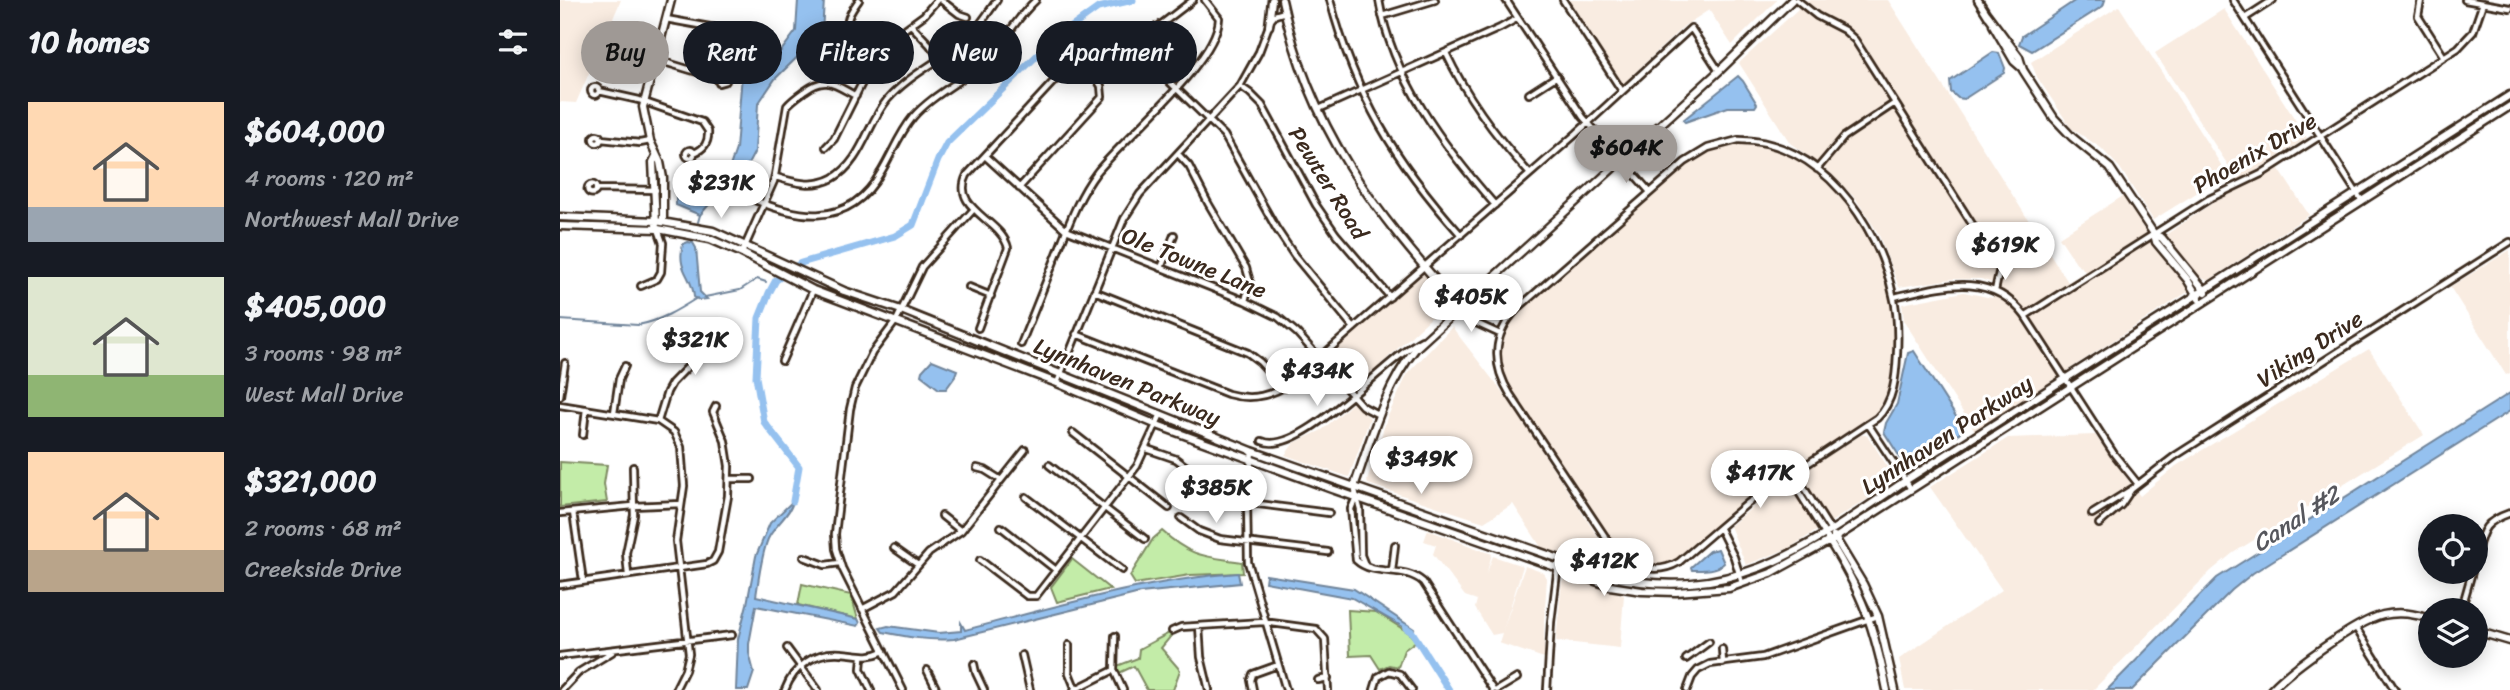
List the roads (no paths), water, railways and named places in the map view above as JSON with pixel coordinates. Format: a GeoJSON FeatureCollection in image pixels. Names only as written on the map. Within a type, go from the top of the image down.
{"type":"FeatureCollection","features":[{"type":"Feature","properties":{"kind":"main road"},"geometry":{"type":"LineString","coordinates":[[666,19],[671,0]]}},
{"type":"Feature","properties":{"kind":"main road"},"geometry":{"type":"LineString","coordinates":[[1269,26],[1272,0]]}},
{"type":"Feature","properties":{"kind":"main road"},"geometry":{"type":"LineString","coordinates":[[1282,0],[1302,71],[1317,110],[1339,153],[1364,191],[1460,307]]}},
{"type":"Feature","properties":{"kind":"main road"},"geometry":{"type":"LineString","coordinates":[[1354,487],[1380,415],[1402,367],[1423,340],[1795,0]]}},
{"type":"Feature","properties":{"kind":"main road"},"geometry":{"type":"LineString","coordinates":[[1979,0],[2019,57],[2023,69],[2060,126],[2110,168],[2154,234],[2156,242],[2202,303]]}},
{"type":"Feature","properties":{"kind":"main road"},"geometry":{"type":"LineString","coordinates":[[648,84],[643,114],[650,141],[660,162],[664,222],[658,229]]}},
{"type":"Feature","properties":{"kind":"main road","name":"Lynnhaven Parkway"},"geometry":{"type":"LineString","coordinates":[[560,217],[656,221],[713,231],[853,294],[901,310],[1252,451],[1618,578],[1654,583],[1702,582],[1774,564],[1830,536],[1911,489],[2197,296],[2510,96]]}},
{"type":"Feature","properties":{"kind":"main road","name":"Lynnhaven Parkway"},"geometry":{"type":"LineString","coordinates":[[560,226],[658,229],[710,239],[813,290],[1251,460],[1610,586],[1643,591],[1704,592],[1742,584],[1779,570],[1905,481],[2210,299],[2510,106]]}},
{"type":"Feature","properties":{"kind":"main road"},"geometry":{"type":"LineString","coordinates":[[658,229],[656,221],[660,191]]}},
{"type":"Feature","properties":{"kind":"main road"},"geometry":{"type":"LineString","coordinates":[[2154,234],[2162,238],[2210,299]]}},
{"type":"Feature","properties":{"kind":"main road"},"geometry":{"type":"LineString","coordinates":[[813,290],[824,287],[853,294]]}},
{"type":"Feature","properties":{"kind":"main road"},"geometry":{"type":"LineString","coordinates":[[1830,536],[1863,584],[1878,616],[1895,690]]}},
{"type":"Feature","properties":{"kind":"main road"},"geometry":{"type":"LineString","coordinates":[[1830,536],[1871,619],[1887,690]]}},
{"type":"Feature","properties":{"kind":"main road"},"geometry":{"type":"LineString","coordinates":[[2271,690],[2305,661],[2373,618],[2389,614],[2418,615]]}},
{"type":"Feature","properties":{"kind":"main road"},"geometry":{"type":"LineString","coordinates":[[2488,635],[2510,641]]}},
{"type":"Feature","properties":{"kind":"street"},"geometry":{"type":"LineString","coordinates":[[849,21],[859,0]]}},
{"type":"Feature","properties":{"kind":"street"},"geometry":{"type":"LineString","coordinates":[[914,23],[939,0],[968,17]]}},
{"type":"Feature","properties":{"kind":"street"},"geometry":{"type":"LineString","coordinates":[[981,21],[997,0]]}},
{"type":"Feature","properties":{"kind":"street"},"geometry":{"type":"LineString","coordinates":[[1017,21],[1036,0]]}},
{"type":"Feature","properties":{"kind":"street"},"geometry":{"type":"LineString","coordinates":[[1168,21],[1193,0]]}},
{"type":"Feature","properties":{"kind":"street"},"geometry":{"type":"LineString","coordinates":[[1021,344],[1066,230],[1094,176],[1203,56],[1218,28],[1218,15],[1205,0]]}},
{"type":"Feature","properties":{"kind":"street"},"geometry":{"type":"LineString","coordinates":[[1330,0],[1343,46],[1380,128],[1405,169],[1461,235]]}},
{"type":"Feature","properties":{"kind":"street"},"geometry":{"type":"LineString","coordinates":[[1379,0],[1382,16],[1404,72],[1433,127],[1495,205]]}},
{"type":"Feature","properties":{"kind":"street"},"geometry":{"type":"LineString","coordinates":[[1382,16],[1434,0]]}},
{"type":"Feature","properties":{"kind":"street"},"geometry":{"type":"LineString","coordinates":[[1507,0],[1588,124],[1650,192]]}},
{"type":"Feature","properties":{"kind":"street"},"geometry":{"type":"LineString","coordinates":[[1563,0],[1622,91]]}},
{"type":"Feature","properties":{"kind":"street"},"geometry":{"type":"LineString","coordinates":[[1795,0],[1852,36],[2000,268],[1995,291]]}},
{"type":"Feature","properties":{"kind":"street"},"geometry":{"type":"LineString","coordinates":[[2234,0],[2362,201]]}},
{"type":"Feature","properties":{"kind":"street"},"geometry":{"type":"LineString","coordinates":[[2245,18],[2273,0]]}},
{"type":"Feature","properties":{"kind":"street"},"geometry":{"type":"LineString","coordinates":[[2421,0],[2418,16],[2444,57]]}},
{"type":"Feature","properties":{"kind":"street"},"geometry":{"type":"LineString","coordinates":[[2465,0],[2510,8]]}},
{"type":"Feature","properties":{"kind":"street","name":"Phoenix Drive"},"geometry":{"type":"LineString","coordinates":[[2025,316],[2209,199],[2261,174],[2444,57],[2473,33],[2483,3]]}},
{"type":"Feature","properties":{"kind":"street"},"geometry":{"type":"LineString","coordinates":[[1057,383],[1124,219],[1140,194],[1240,86],[1256,59],[1273,17],[1284,12]]}},
{"type":"Feature","properties":{"kind":"street"},"geometry":{"type":"LineString","coordinates":[[1317,110],[1518,18]]}},
{"type":"Feature","properties":{"kind":"street"},"geometry":{"type":"LineString","coordinates":[[666,19],[683,22]]}},
{"type":"Feature","properties":{"kind":"street"},"geometry":{"type":"LineString","coordinates":[[914,28],[928,44]]}},
{"type":"Feature","properties":{"kind":"street"},"geometry":{"type":"LineString","coordinates":[[1076,334],[1228,394],[1258,397],[1284,388],[1588,124],[1691,28],[1719,71]]}},
{"type":"Feature","properties":{"kind":"street"},"geometry":{"type":"LineString","coordinates":[[1446,53],[1462,86],[1483,117],[1530,174]]}},
{"type":"Feature","properties":{"kind":"street"},"geometry":{"type":"LineString","coordinates":[[776,177],[808,184],[828,180],[841,173],[854,158],[875,117],[887,101],[914,74],[928,65]]}},
{"type":"Feature","properties":{"kind":"street"},"geometry":{"type":"LineString","coordinates":[[1529,94],[1557,76]]}},
{"type":"Feature","properties":{"kind":"street"},"geometry":{"type":"LineString","coordinates":[[742,253],[776,177],[784,115],[790,102],[820,82],[832,84],[856,96]]}},
{"type":"Feature","properties":{"kind":"street"},"geometry":{"type":"LineString","coordinates":[[827,147],[834,139],[862,84]]}},
{"type":"Feature","properties":{"kind":"street"},"geometry":{"type":"LineString","coordinates":[[741,194],[790,214],[810,216],[831,212],[855,201],[877,180],[899,138],[915,115],[955,84]]}},
{"type":"Feature","properties":{"kind":"street"},"geometry":{"type":"LineString","coordinates":[[978,328],[1008,245],[1004,237],[965,197],[964,183],[970,171],[1051,84]]}},
{"type":"Feature","properties":{"kind":"street"},"geometry":{"type":"LineString","coordinates":[[1019,188],[1102,97],[1100,84]]}},
{"type":"Feature","properties":{"kind":"street"},"geometry":{"type":"LineString","coordinates":[[1172,84],[1230,143],[1259,200],[1294,254],[1354,328]]}},
{"type":"Feature","properties":{"kind":"street","name":"Pewter Road"},"geometry":{"type":"LineString","coordinates":[[1240,86],[1262,105],[1316,205],[1336,234],[1390,297]]}},
{"type":"Feature","properties":{"kind":"street"},"geometry":{"type":"LineString","coordinates":[[599,91],[643,102],[705,125],[708,131],[707,144],[694,153]]}},
{"type":"Feature","properties":{"kind":"street"},"geometry":{"type":"LineString","coordinates":[[1817,169],[1844,137],[1895,103]]}},
{"type":"Feature","properties":{"kind":"street"},"geometry":{"type":"LineString","coordinates":[[601,139],[640,143],[650,141]]}},
{"type":"Feature","properties":{"kind":"street"},"geometry":{"type":"LineString","coordinates":[[1738,141],[1759,141],[1779,146],[1817,169],[1842,193],[1862,219],[1882,257],[1894,297],[1898,323],[1895,379],[1884,410],[1868,424],[1748,503],[1679,562],[1667,567],[1640,567],[1622,558],[1614,550],[1503,383],[1497,360],[1500,334],[1517,309],[1650,192],[1693,156],[1708,148],[1738,141]]}},
{"type":"Feature","properties":{"kind":"street"},"geometry":{"type":"LineString","coordinates":[[1178,154],[1189,166],[1246,268],[1250,282],[1245,301]]}},
{"type":"Feature","properties":{"kind":"street","name":"Ole Towne Lane"},"geometry":{"type":"LineString","coordinates":[[985,156],[1066,230],[1270,312],[1287,324],[1366,409],[1380,415]]}},
{"type":"Feature","properties":{"kind":"street"},"geometry":{"type":"LineString","coordinates":[[596,189],[660,191]]}},
{"type":"Feature","properties":{"kind":"street"},"geometry":{"type":"LineString","coordinates":[[903,690],[840,563],[835,534],[852,398],[859,377],[872,353],[896,321],[922,267],[974,209]]}},
{"type":"Feature","properties":{"kind":"street"},"geometry":{"type":"LineString","coordinates":[[641,286],[657,279],[661,272],[663,243],[658,229]]}},
{"type":"Feature","properties":{"kind":"street"},"geometry":{"type":"LineString","coordinates":[[1161,268],[1174,235]]}},
{"type":"Feature","properties":{"kind":"street","name":"Viking Drive"},"geometry":{"type":"LineString","coordinates":[[2092,514],[2132,489],[2175,456],[2510,242]]}},
{"type":"Feature","properties":{"kind":"street"},"geometry":{"type":"LineString","coordinates":[[1894,297],[1957,285],[1974,285],[1995,291],[2014,303],[2114,454],[2138,484]]}},
{"type":"Feature","properties":{"kind":"street"},"geometry":{"type":"LineString","coordinates":[[969,287],[990,296]]}},
{"type":"Feature","properties":{"kind":"street"},"geometry":{"type":"LineString","coordinates":[[782,361],[813,290]]}},
{"type":"Feature","properties":{"kind":"street"},"geometry":{"type":"LineString","coordinates":[[1094,291],[1248,353],[1284,388]]}},
{"type":"Feature","properties":{"kind":"street"},"geometry":{"type":"LineString","coordinates":[[1460,307],[1476,323],[1500,334]]}},
{"type":"Feature","properties":{"kind":"street"},"geometry":{"type":"LineString","coordinates":[[659,421],[669,388],[713,341],[717,331]]}},
{"type":"Feature","properties":{"kind":"street"},"geometry":{"type":"LineString","coordinates":[[1262,441],[1269,444],[1279,442],[1300,435],[1316,425],[1405,351],[1423,340]]}},
{"type":"Feature","properties":{"kind":"street"},"geometry":{"type":"LineString","coordinates":[[687,346],[697,357]]}},
{"type":"Feature","properties":{"kind":"street"},"geometry":{"type":"LineString","coordinates":[[560,396],[565,362]]}},
{"type":"Feature","properties":{"kind":"street"},"geometry":{"type":"LineString","coordinates":[[614,413],[619,379],[625,366]]}},
{"type":"Feature","properties":{"kind":"street"},"geometry":{"type":"LineString","coordinates":[[560,405],[659,421],[674,432],[681,447],[684,475],[676,541],[688,640],[687,662],[675,690]]}},
{"type":"Feature","properties":{"kind":"street"},"geometry":{"type":"LineString","coordinates":[[561,585],[707,564],[716,558],[729,479],[725,441],[713,412],[716,406]]}},
{"type":"Feature","properties":{"kind":"street"},"geometry":{"type":"LineString","coordinates":[[583,435],[586,409]]}},
{"type":"Feature","properties":{"kind":"street"},"geometry":{"type":"LineString","coordinates":[[980,560],[1030,597],[1036,596],[1129,477],[1147,449],[1161,414]]}},
{"type":"Feature","properties":{"kind":"street"},"geometry":{"type":"LineString","coordinates":[[1868,424],[1911,489]]}},
{"type":"Feature","properties":{"kind":"street"},"geometry":{"type":"LineString","coordinates":[[1073,433],[1170,508]]}},
{"type":"Feature","properties":{"kind":"street"},"geometry":{"type":"LineString","coordinates":[[1147,449],[1176,459],[1192,471]]}},
{"type":"Feature","properties":{"kind":"street"},"geometry":{"type":"LineString","coordinates":[[862,609],[896,591],[929,553],[961,531],[1025,450]]}},
{"type":"Feature","properties":{"kind":"street"},"geometry":{"type":"LineString","coordinates":[[1252,451],[1246,542],[1250,574],[1286,690]]}},
{"type":"Feature","properties":{"kind":"street"},"geometry":{"type":"LineString","coordinates":[[1049,465],[1145,539]]}},
{"type":"Feature","properties":{"kind":"street"},"geometry":{"type":"LineString","coordinates":[[628,575],[626,553],[634,520],[633,467]]}},
{"type":"Feature","properties":{"kind":"street"},"geometry":{"type":"LineString","coordinates":[[977,468],[1001,480]]}},
{"type":"Feature","properties":{"kind":"street"},"geometry":{"type":"LineString","coordinates":[[1791,474],[1830,536]]}},
{"type":"Feature","properties":{"kind":"street"},"geometry":{"type":"LineString","coordinates":[[729,479],[752,478]]}},
{"type":"Feature","properties":{"kind":"street"},"geometry":{"type":"LineString","coordinates":[[1208,485],[1227,499],[1329,513]]}},
{"type":"Feature","properties":{"kind":"street"},"geometry":{"type":"LineString","coordinates":[[1354,487],[1356,497],[1351,509],[1354,554],[1358,562],[1365,566],[1408,573],[1423,582],[1495,690],[1517,678]]}},
{"type":"Feature","properties":{"kind":"street","name":"Viking Drive"},"geometry":{"type":"LineString","coordinates":[[2099,524],[2121,505],[2132,489]]}},
{"type":"Feature","properties":{"kind":"street"},"geometry":{"type":"LineString","coordinates":[[1026,497],[1122,570]]}},
{"type":"Feature","properties":{"kind":"street"},"geometry":{"type":"LineString","coordinates":[[560,513],[681,504]]}},
{"type":"Feature","properties":{"kind":"street"},"geometry":{"type":"LineString","coordinates":[[573,512],[583,582]]}},
{"type":"Feature","properties":{"kind":"street"},"geometry":{"type":"LineString","coordinates":[[2488,524],[2510,513]]}},
{"type":"Feature","properties":{"kind":"street"},"geometry":{"type":"LineString","coordinates":[[942,516],[961,531]]}},
{"type":"Feature","properties":{"kind":"street"},"geometry":{"type":"LineString","coordinates":[[1181,518],[1213,537],[1328,552]]}},
{"type":"Feature","properties":{"kind":"street"},"geometry":{"type":"LineString","coordinates":[[1001,527],[1056,570]]}},
{"type":"Feature","properties":{"kind":"street"},"geometry":{"type":"LineString","coordinates":[[1720,529],[1731,549],[1742,584]]}},
{"type":"Feature","properties":{"kind":"street"},"geometry":{"type":"LineString","coordinates":[[1391,570],[1395,545]]}},
{"type":"Feature","properties":{"kind":"street"},"geometry":{"type":"LineString","coordinates":[[894,548],[918,565]]}},
{"type":"Feature","properties":{"kind":"street"},"geometry":{"type":"LineString","coordinates":[[804,557],[825,565],[840,563]]}},
{"type":"Feature","properties":{"kind":"street"},"geometry":{"type":"LineString","coordinates":[[1547,690],[1550,622],[1559,559]]}},
{"type":"Feature","properties":{"kind":"street"},"geometry":{"type":"LineString","coordinates":[[1688,690],[1692,677],[1698,670],[1710,664],[1763,657],[1878,616]]}},
{"type":"Feature","properties":{"kind":"street"},"geometry":{"type":"LineString","coordinates":[[1172,631],[1181,627],[1264,622],[1320,631],[1325,639],[1328,690]]}},
{"type":"Feature","properties":{"kind":"street"},"geometry":{"type":"LineString","coordinates":[[1199,626],[1201,657],[1209,690]]}},
{"type":"Feature","properties":{"kind":"street"},"geometry":{"type":"LineString","coordinates":[[2356,628],[2395,690]]}},
{"type":"Feature","properties":{"kind":"street"},"geometry":{"type":"LineString","coordinates":[[560,656],[732,635]]}},
{"type":"Feature","properties":{"kind":"street"},"geometry":{"type":"LineString","coordinates":[[1115,635],[1114,670],[1122,690]]}},
{"type":"Feature","properties":{"kind":"street"},"geometry":{"type":"LineString","coordinates":[[1686,659],[1709,642]]}},
{"type":"Feature","properties":{"kind":"street"},"geometry":{"type":"LineString","coordinates":[[1069,645],[1069,673],[1075,690],[1114,670]]}},
{"type":"Feature","properties":{"kind":"street"},"geometry":{"type":"LineString","coordinates":[[787,648],[818,690]]}},
{"type":"Feature","properties":{"kind":"street"},"geometry":{"type":"LineString","coordinates":[[1722,649],[1723,663]]}},
{"type":"Feature","properties":{"kind":"street"},"geometry":{"type":"LineString","coordinates":[[562,690],[579,672],[615,650]]}},
{"type":"Feature","properties":{"kind":"street"},"geometry":{"type":"LineString","coordinates":[[785,690],[791,677],[801,666],[815,657],[828,653],[874,656],[884,651]]}},
{"type":"Feature","properties":{"kind":"street"},"geometry":{"type":"LineString","coordinates":[[1022,655],[1030,690]]}},
{"type":"Feature","properties":{"kind":"street"},"geometry":{"type":"LineString","coordinates":[[862,657],[861,669],[871,690]]}},
{"type":"Feature","properties":{"kind":"street"},"geometry":{"type":"LineString","coordinates":[[974,664],[984,690]]}},
{"type":"Feature","properties":{"kind":"street"},"geometry":{"type":"LineString","coordinates":[[1253,690],[1253,674],[1278,665]]}},
{"type":"Feature","properties":{"kind":"street"},"geometry":{"type":"LineString","coordinates":[[927,670],[937,690]]}},
{"type":"Feature","properties":{"kind":"street"},"geometry":{"type":"LineString","coordinates":[[1374,690],[1378,677],[1389,671],[1400,674],[1412,690]]}},
{"type":"Feature","properties":{"kind":"street"},"geometry":{"type":"LineString","coordinates":[[1318,680],[1328,678]]}},
{"type":"Feature","properties":{"kind":"water"},"geometry":{"type":"Polygon","coordinates":[[[798,0],[824,0],[823,21],[797,21],[798,0]]]}},
{"type":"Feature","properties":{"kind":"water"},"geometry":{"type":"Polygon","coordinates":[[[2076,0],[2105,0],[2103,6],[2032,51],[2019,44],[2022,36],[2076,0]]]}},
{"type":"Feature","properties":{"kind":"water"},"geometry":{"type":"Polygon","coordinates":[[[796,31],[796,58],[782,72],[782,50],[796,31]]]}},
{"type":"Feature","properties":{"kind":"water"},"geometry":{"type":"Polygon","coordinates":[[[1993,52],[1999,53],[2005,68],[2004,73],[1964,99],[1951,92],[1950,81],[1993,52]]]}},
{"type":"Feature","properties":{"kind":"water"},"geometry":{"type":"Polygon","coordinates":[[[1738,76],[1757,104],[1755,107],[1728,107],[1685,122],[1683,120],[1738,76]]]}},
{"type":"Feature","properties":{"kind":"water"},"geometry":{"type":"Polygon","coordinates":[[[741,84],[772,84],[758,104],[755,151],[742,176],[734,176],[700,215],[676,205],[676,189],[697,194],[727,175],[736,149],[741,84]]]}},
{"type":"Feature","properties":{"kind":"water"},"geometry":{"type":"Polygon","coordinates":[[[693,243],[696,248],[700,292],[707,299],[699,300],[694,297],[683,267],[681,253],[683,244],[693,243]]]}},
{"type":"Feature","properties":{"kind":"water"},"geometry":{"type":"Polygon","coordinates":[[[1914,351],[1962,426],[1960,433],[1910,464],[1903,462],[1884,432],[1897,404],[1908,353],[1914,351]]]}},
{"type":"Feature","properties":{"kind":"water"},"geometry":{"type":"Polygon","coordinates":[[[932,360],[957,370],[946,389],[939,389],[921,375],[932,360]]]}},
{"type":"Feature","properties":{"kind":"water"},"geometry":{"type":"Polygon","coordinates":[[[2510,393],[2510,411],[2253,573],[2232,590],[2132,690],[2107,690],[2217,578],[2510,393]]]}},
{"type":"Feature","properties":{"kind":"water"},"geometry":{"type":"Polygon","coordinates":[[[793,501],[789,511],[768,539],[756,596],[858,619],[860,623],[858,626],[756,606],[749,644],[754,672],[748,690],[736,690],[738,639],[756,556],[770,523],[793,501]]]}},
{"type":"Feature","properties":{"kind":"water"},"geometry":{"type":"Polygon","coordinates":[[[1718,549],[1724,563],[1721,566],[1692,570],[1691,567],[1709,551],[1718,549]]]}},
{"type":"Feature","properties":{"kind":"water"},"geometry":{"type":"Polygon","coordinates":[[[1238,573],[1240,583],[1140,593],[954,639],[909,637],[883,632],[880,628],[888,626],[939,633],[961,631],[961,623],[965,630],[1134,588],[1238,573]]]}},
{"type":"Feature","properties":{"kind":"water"},"geometry":{"type":"Polygon","coordinates":[[[1266,575],[1354,589],[1414,629],[1412,632],[1352,598],[1265,582],[1266,575]]]}},
{"type":"Feature","properties":{"kind":"waterway"},"geometry":{"type":"LineString","coordinates":[[793,501],[799,467],[764,422],[756,377],[759,318],[776,280],[801,263],[895,236],[913,225],[947,143],[1052,41],[1098,8],[1133,0]]}},
{"type":"Feature","properties":{"kind":"waterway"},"geometry":{"type":"LineString","coordinates":[[698,222],[700,215]]}},
{"type":"Feature","properties":{"kind":"waterway"},"geometry":{"type":"LineString","coordinates":[[705,297],[740,290],[757,279],[766,282]]}},
{"type":"Feature","properties":{"kind":"waterway"},"geometry":{"type":"LineString","coordinates":[[560,320],[638,325],[661,318],[697,298]]}},
{"type":"Feature","properties":{"kind":"waterway"},"geometry":{"type":"LineString","coordinates":[[1406,628],[1412,632],[1449,690]]}},
{"type":"Feature","properties":{"kind":"water label","name":"Canal #2"},"geometry":{"type":"Point","coordinates":[2296,519]}}]}
